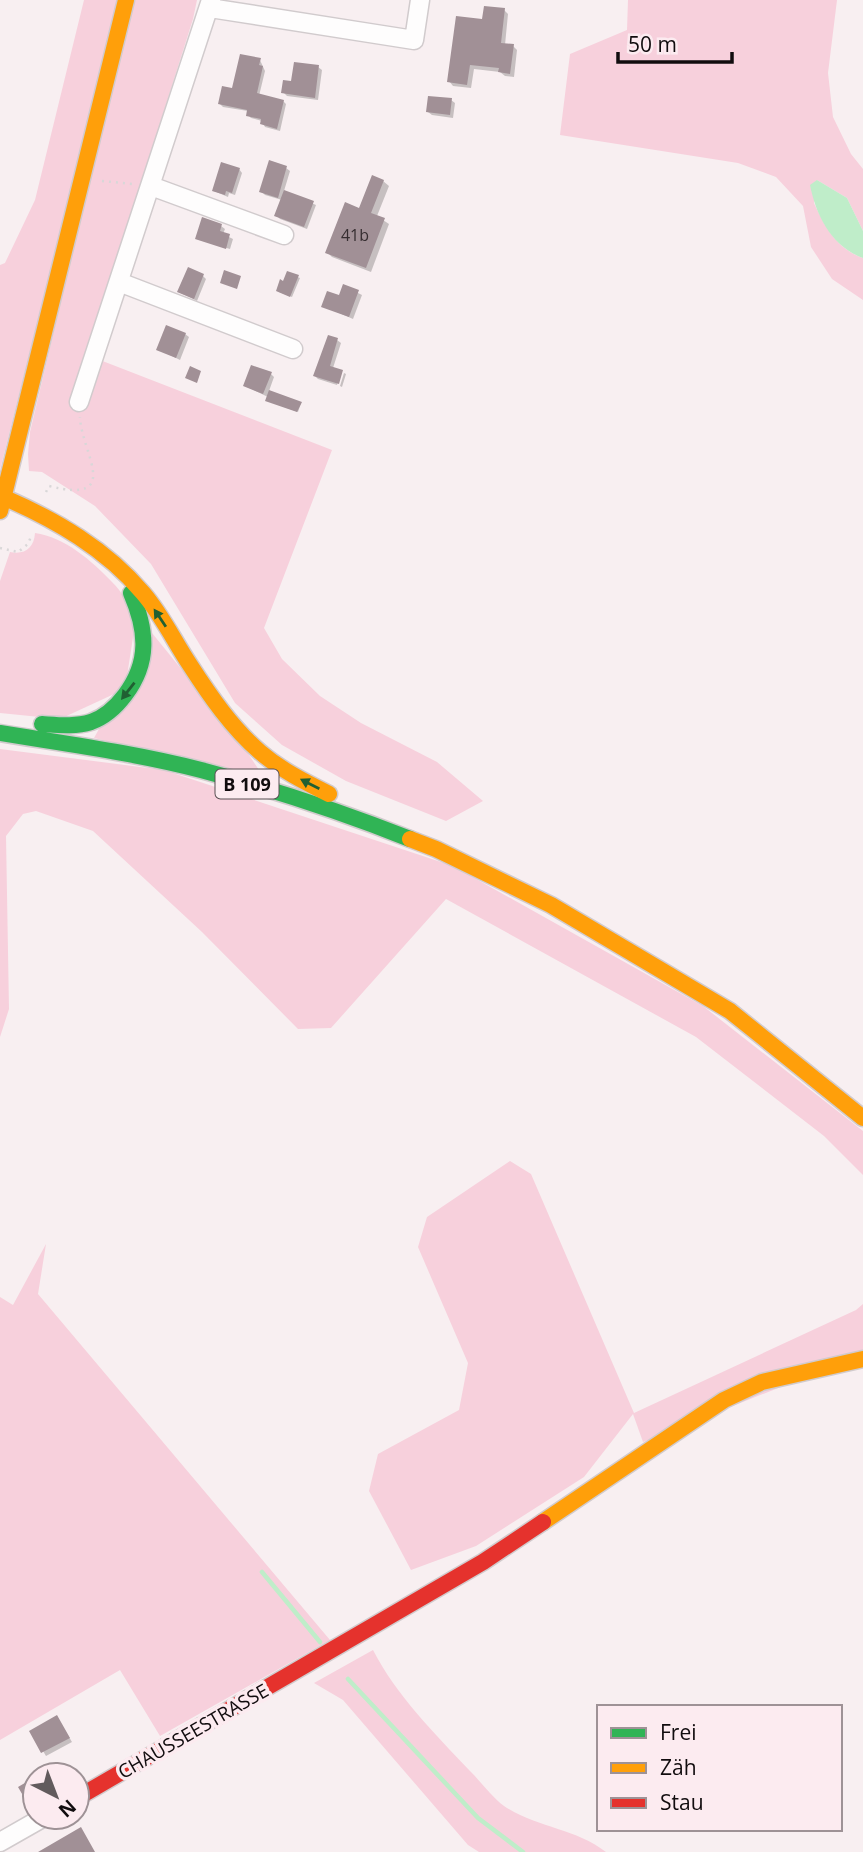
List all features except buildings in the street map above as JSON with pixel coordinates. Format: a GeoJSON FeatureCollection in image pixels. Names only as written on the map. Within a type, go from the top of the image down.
{"type":"FeatureCollection","features":[{"type":"Feature","properties":{"kind":"main road"},"geometry":{"type":"LineString","coordinates":[[126,0],[1,501],[36,510],[82,537],[138,587],[211,694],[236,727],[261,753],[299,778],[436,849]]}},
{"type":"Feature","properties":{"kind":"main road"},"geometry":{"type":"LineString","coordinates":[[0,721],[8,719],[80,725],[96,720],[115,708],[134,685],[143,666],[146,645],[141,615],[112,562]]}},
{"type":"Feature","properties":{"kind":"main road","name":"B 109"},"geometry":{"type":"LineString","coordinates":[[0,733],[95,748],[200,770],[351,816],[436,849],[562,911],[730,1011],[863,1118]]}},
{"type":"Feature","properties":{"kind":"main road","name":"CHAUSSEESTRASSE"},"geometry":{"type":"LineString","coordinates":[[91,1790],[483,1562],[724,1400],[762,1382],[863,1359]]}},
{"type":"Feature","properties":{"kind":"street"},"geometry":{"type":"LineString","coordinates":[[79,402],[210,4],[414,40],[420,0]]}},
{"type":"Feature","properties":{"kind":"street"},"geometry":{"type":"LineString","coordinates":[[151,186],[284,235]]}},
{"type":"Feature","properties":{"kind":"street"},"geometry":{"type":"LineString","coordinates":[[119,282],[293,349]]}},
{"type":"Feature","properties":{"kind":"street"},"geometry":{"type":"LineString","coordinates":[[0,1842],[21,1830]]}},
{"type":"Feature","properties":{"kind":"path"},"geometry":{"type":"LineString","coordinates":[[82,178],[151,186]]}},
{"type":"Feature","properties":{"kind":"path"},"geometry":{"type":"LineString","coordinates":[[0,548],[18,552],[23,549],[31,538],[36,510],[49,486],[67,492],[78,491],[87,487],[93,478],[94,467],[80,429],[79,402]]}},
{"type":"Feature","properties":{"kind":"shaded area"},"geometry":{"type":"Polygon","coordinates":[[[84,0],[119,0],[0,470],[0,265],[5,263],[35,200],[84,0]]]}},
{"type":"Feature","properties":{"kind":"shaded area"},"geometry":{"type":"Polygon","coordinates":[[[132,0],[197,0],[87,355],[332,450],[264,628],[282,659],[320,696],[361,723],[437,762],[483,801],[446,821],[346,781],[282,745],[235,703],[151,564],[95,506],[42,472],[29,471],[30,432],[132,0]]]}},
{"type":"Feature","properties":{"kind":"shaded area"},"geometry":{"type":"Polygon","coordinates":[[[628,0],[837,0],[828,73],[833,117],[851,154],[863,169],[863,231],[847,198],[817,180],[814,203],[827,229],[839,243],[863,258],[863,300],[832,279],[811,247],[803,206],[776,177],[738,163],[560,135],[570,54],[627,30],[628,0]]]}},
{"type":"Feature","properties":{"kind":"shaded area"},"geometry":{"type":"Polygon","coordinates":[[[817,180],[847,198],[863,231],[863,258],[842,246],[821,219],[810,185],[817,180]]]}},
{"type":"Feature","properties":{"kind":"shaded area"},"geometry":{"type":"Polygon","coordinates":[[[35,533],[57,539],[87,558],[116,586],[136,618],[125,689],[60,719],[0,713],[0,581],[10,552],[28,549],[33,543],[35,533]]]}},
{"type":"Feature","properties":{"kind":"shaded area"},"geometry":{"type":"Polygon","coordinates":[[[152,633],[239,740],[265,779],[94,738],[152,633]]]}},
{"type":"Feature","properties":{"kind":"shaded area"},"geometry":{"type":"Polygon","coordinates":[[[0,749],[164,770],[453,866],[703,1006],[863,1131],[863,1175],[824,1136],[696,1037],[446,899],[331,1028],[298,1029],[202,932],[93,831],[36,811],[23,814],[6,836],[9,1009],[0,1037],[0,749]]]}},
{"type":"Feature","properties":{"kind":"shaded area"},"geometry":{"type":"Polygon","coordinates":[[[510,1161],[531,1174],[634,1413],[856,1310],[863,1304],[863,1354],[643,1442],[633,1414],[584,1477],[476,1546],[411,1570],[369,1491],[378,1454],[459,1410],[468,1363],[418,1247],[427,1217],[510,1161]]]}},
{"type":"Feature","properties":{"kind":"shaded area"},"geometry":{"type":"Polygon","coordinates":[[[46,1244],[38,1294],[330,1640],[160,1736],[120,1670],[0,1740],[0,1297],[13,1305],[46,1244]]]}},
{"type":"Feature","properties":{"kind":"shaded area"},"geometry":{"type":"Polygon","coordinates":[[[373,1650],[393,1683],[417,1714],[504,1806],[530,1819],[582,1838],[606,1852],[479,1852],[468,1845],[343,1700],[314,1683],[373,1650]]]}},
{"type":"Feature","properties":{"kind":"waterway"},"geometry":{"type":"LineString","coordinates":[[262,1572],[320,1642]]}},
{"type":"Feature","properties":{"kind":"waterway"},"geometry":{"type":"LineString","coordinates":[[348,1679],[478,1818],[523,1852]]}},
{"type":"Feature","properties":{"kind":"traffic: fast"},"geometry":{"type":"LineString","coordinates":[[42,724],[73,725],[91,722],[110,711],[125,695],[139,670],[143,646],[143,633],[131,593]]}},
{"type":"Feature","properties":{"kind":"traffic: fast"},"geometry":{"type":"LineString","coordinates":[[0,733],[126,754],[201,770],[307,802],[410,839]]}},
{"type":"Feature","properties":{"kind":"traffic: slow"},"geometry":{"type":"LineString","coordinates":[[0,511],[126,0]]}},
{"type":"Feature","properties":{"kind":"traffic: slow"},"geometry":{"type":"LineString","coordinates":[[3,497],[79,537],[129,577],[150,601],[205,688],[240,733],[276,764],[329,794]]}},
{"type":"Feature","properties":{"kind":"traffic: slow"},"geometry":{"type":"LineString","coordinates":[[410,839],[551,905],[730,1011],[863,1118]]}},
{"type":"Feature","properties":{"kind":"traffic: slow"},"geometry":{"type":"LineString","coordinates":[[543,1522],[724,1400],[762,1382],[863,1359]]}},
{"type":"Feature","properties":{"kind":"traffic: jam"},"geometry":{"type":"LineString","coordinates":[[91,1790],[483,1562],[543,1522]]}}]}
